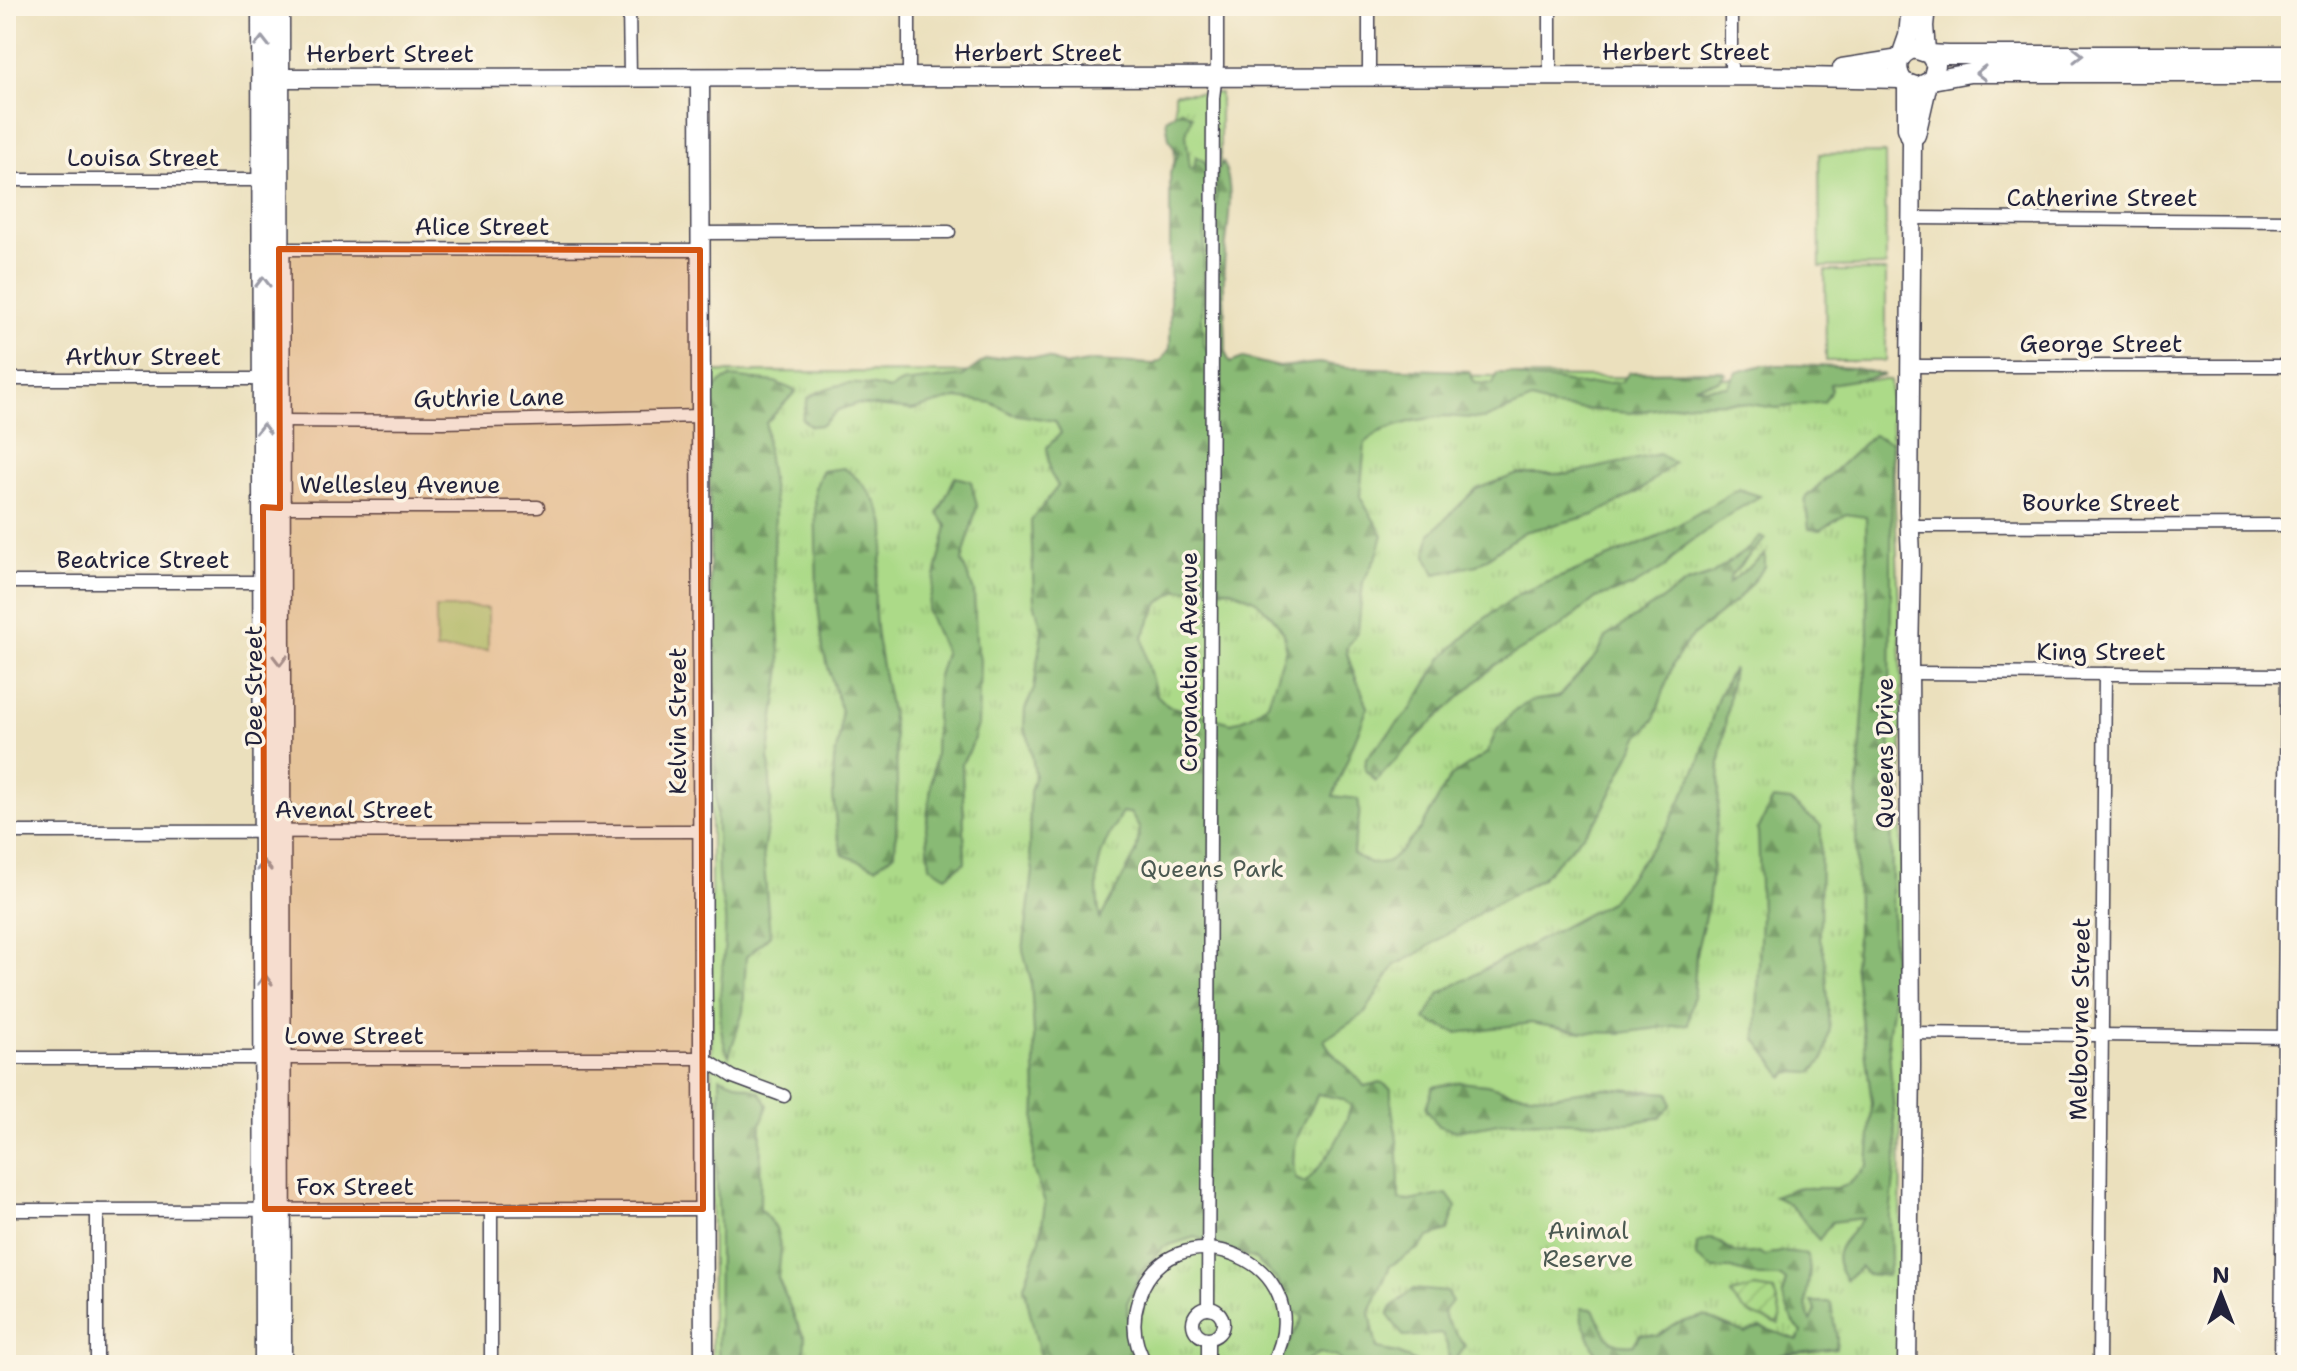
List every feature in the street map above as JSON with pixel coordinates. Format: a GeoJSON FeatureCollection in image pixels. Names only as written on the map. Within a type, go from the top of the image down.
{"type":"FeatureCollection","features":[{"type":"Feature","properties":{"kind":"main road","name":"Dee Street"},"geometry":{"type":"LineString","coordinates":[[262,6],[271,78]]}},
{"type":"Feature","properties":{"kind":"main road","name":"Dee Street"},"geometry":{"type":"LineString","coordinates":[[279,6],[271,78],[271,379],[273,1209],[281,1365]]}},
{"type":"Feature","properties":{"kind":"main road"},"geometry":{"type":"LineString","coordinates":[[1904,82],[1898,72],[1908,36],[1911,6]]}},
{"type":"Feature","properties":{"kind":"main road"},"geometry":{"type":"LineString","coordinates":[[1926,6],[1924,26],[1928,52],[1936,65],[1930,82]]}},
{"type":"Feature","properties":{"kind":"main road","name":"Herbert Street"},"geometry":{"type":"LineString","coordinates":[[1813,76],[1836,69],[1900,59],[1908,51],[2291,73]]}},
{"type":"Feature","properties":{"kind":"main road","name":"Herbert Street"},"geometry":{"type":"LineString","coordinates":[[271,78],[1813,76],[1904,82],[1918,87],[1970,73],[2291,55]]}},
{"type":"Feature","properties":{"kind":"main road","name":"Kelvin Street"},"geometry":{"type":"LineString","coordinates":[[700,78],[704,1365]]}},
{"type":"Feature","properties":{"kind":"main road","name":"Queens Drive"},"geometry":{"type":"LineString","coordinates":[[1904,82],[1907,128],[1912,141],[1909,496],[1911,1033],[1907,1365]]}},
{"type":"Feature","properties":{"kind":"main road","name":"Queens Drive"},"geometry":{"type":"LineString","coordinates":[[1912,141],[1919,129],[1930,82]]}},
{"type":"Feature","properties":{"kind":"main road","name":"Dee Street"},"geometry":{"type":"LineString","coordinates":[[271,379],[279,421],[272,508]]}},
{"type":"Feature","properties":{"kind":"main road","name":"Dee Street"},"geometry":{"type":"LineString","coordinates":[[265,1365],[273,1209]]}},
{"type":"Feature","properties":{"kind":"street"},"geometry":{"type":"LineString","coordinates":[[629,6],[630,78]]}},
{"type":"Feature","properties":{"kind":"street"},"geometry":{"type":"LineString","coordinates":[[909,6],[909,77]]}},
{"type":"Feature","properties":{"kind":"street","name":"Coronation Avenue"},"geometry":{"type":"LineString","coordinates":[[1208,1308],[1213,98],[1217,6]]}},
{"type":"Feature","properties":{"kind":"street"},"geometry":{"type":"LineString","coordinates":[[1369,6],[1369,76]]}},
{"type":"Feature","properties":{"kind":"street"},"geometry":{"type":"LineString","coordinates":[[1550,6],[1550,76]]}},
{"type":"Feature","properties":{"kind":"street"},"geometry":{"type":"LineString","coordinates":[[1731,6],[1731,76]]}},
{"type":"Feature","properties":{"kind":"street","name":"Louisa Street"},"geometry":{"type":"LineString","coordinates":[[6,180],[271,180]]}},
{"type":"Feature","properties":{"kind":"street","name":"Catherine Street"},"geometry":{"type":"LineString","coordinates":[[1912,218],[2291,221]]}},
{"type":"Feature","properties":{"kind":"street","name":"Alice Street"},"geometry":{"type":"LineString","coordinates":[[271,249],[700,241],[949,232]]}},
{"type":"Feature","properties":{"kind":"street","name":"George Street"},"geometry":{"type":"LineString","coordinates":[[1912,366],[2291,366]]}},
{"type":"Feature","properties":{"kind":"street","name":"Arthur Street"},"geometry":{"type":"LineString","coordinates":[[6,379],[271,379]]}},
{"type":"Feature","properties":{"kind":"street","name":"Guthrie Lane"},"geometry":{"type":"LineString","coordinates":[[279,421],[443,422],[701,416]]}},
{"type":"Feature","properties":{"kind":"street","name":"Wellesley Avenue"},"geometry":{"type":"LineString","coordinates":[[272,508],[538,507]]}},
{"type":"Feature","properties":{"kind":"street","name":"Bourke Street"},"geometry":{"type":"LineString","coordinates":[[1911,526],[2291,525]]}},
{"type":"Feature","properties":{"kind":"street","name":"Beatrice Street"},"geometry":{"type":"LineString","coordinates":[[6,582],[272,582]]}},
{"type":"Feature","properties":{"kind":"street","name":"King Street"},"geometry":{"type":"LineString","coordinates":[[1911,673],[2289,675]]}},
{"type":"Feature","properties":{"kind":"street","name":"Melbourne Street"},"geometry":{"type":"LineString","coordinates":[[2099,1365],[2105,674]]}},
{"type":"Feature","properties":{"kind":"street"},"geometry":{"type":"LineString","coordinates":[[2281,1365],[2289,675]]}},
{"type":"Feature","properties":{"kind":"street","name":"Avenal Street"},"geometry":{"type":"LineString","coordinates":[[6,832],[702,831]]}},
{"type":"Feature","properties":{"kind":"street"},"geometry":{"type":"LineString","coordinates":[[1911,1033],[2287,1036]]}},
{"type":"Feature","properties":{"kind":"street","name":"Lowe Street"},"geometry":{"type":"LineString","coordinates":[[6,1058],[703,1058]]}},
{"type":"Feature","properties":{"kind":"street"},"geometry":{"type":"LineString","coordinates":[[703,1058],[733,1077],[784,1096]]}},
{"type":"Feature","properties":{"kind":"street"},"geometry":{"type":"LineString","coordinates":[[491,1209],[491,1365]]}},
{"type":"Feature","properties":{"kind":"street","name":"Fox Street"},"geometry":{"type":"LineString","coordinates":[[6,1210],[703,1209]]}},
{"type":"Feature","properties":{"kind":"street"},"geometry":{"type":"LineString","coordinates":[[97,1210],[97,1365]]}},
{"type":"Feature","properties":{"kind":"street"},"geometry":{"type":"LineString","coordinates":[[1147,1365],[1140,1355],[1134,1335],[1134,1314],[1140,1293],[1151,1275],[1167,1260],[1187,1251],[1208,1248],[1227,1250],[1244,1257],[1260,1268],[1272,1282],[1284,1317],[1284,1334],[1272,1365]]}},
{"type":"Feature","properties":{"kind":"street"},"geometry":{"type":"LineString","coordinates":[[1208,1308],[1220,1314],[1223,1323],[1217,1336],[1208,1339],[1198,1335],[1193,1326],[1195,1316],[1208,1308]]}},
{"type":"Feature","properties":{"kind":"street"},"geometry":{"type":"LineString","coordinates":[[1208,1339],[1208,1365]]}},
{"type":"Feature","properties":{"kind":"highlighted area"},"geometry":{"type":"Polygon","coordinates":[[[279,249],[700,250],[703,1209],[265,1209],[263,507],[280,508],[279,249]]]}},
{"type":"Feature","properties":{"kind":"green space","name":"Queens Park"},"geometry":{"type":"Polygon","coordinates":[[[1175,93],[1220,93],[1220,373],[1890,380],[1902,684],[1900,1365],[712,1365],[710,372],[1173,373],[1175,93]]]}},
{"type":"Feature","properties":{"kind":"green space"},"geometry":{"type":"Polygon","coordinates":[[[1181,110],[1192,116],[1186,134],[1190,169],[1194,168],[1196,156],[1205,162],[1202,319],[1204,345],[1210,354],[1217,171],[1223,162],[1227,174],[1230,200],[1224,288],[1226,354],[1230,363],[1243,358],[1279,367],[1319,363],[1345,367],[1469,371],[1475,383],[1493,384],[1497,373],[1581,385],[1621,382],[1630,372],[1722,371],[1726,374],[1718,381],[1694,386],[1706,388],[1728,386],[1737,372],[1763,365],[1854,368],[1885,375],[1830,384],[1831,390],[1824,402],[1776,408],[1735,402],[1691,403],[1631,413],[1553,407],[1532,400],[1485,419],[1444,416],[1413,421],[1381,431],[1365,443],[1360,497],[1383,535],[1378,553],[1363,582],[1358,631],[1346,649],[1368,707],[1333,796],[1358,799],[1353,854],[1370,864],[1388,862],[1401,851],[1422,827],[1450,777],[1487,753],[1497,730],[1512,713],[1530,701],[1558,697],[1597,655],[1607,636],[1687,583],[1711,575],[1760,537],[1765,539],[1731,575],[1729,583],[1765,554],[1765,567],[1737,600],[1689,639],[1673,664],[1654,720],[1639,737],[1598,819],[1541,879],[1395,965],[1365,1013],[1324,1040],[1332,1053],[1364,1086],[1381,1082],[1391,1089],[1398,1148],[1399,1200],[1447,1194],[1456,1207],[1448,1231],[1429,1237],[1419,1248],[1390,1266],[1370,1312],[1377,1349],[1398,1353],[1421,1365],[1344,1365],[1337,1357],[1319,1353],[1301,1365],[1277,1365],[1303,1317],[1291,1309],[1279,1282],[1255,1259],[1195,1237],[1163,1247],[1142,1271],[1127,1303],[1131,1365],[1042,1365],[1024,1286],[1040,1239],[1045,1203],[1033,1169],[1036,1100],[1034,1035],[1031,981],[1023,951],[1033,871],[1029,849],[1030,792],[1035,774],[1029,739],[1024,729],[1025,709],[1034,689],[1042,629],[1034,602],[1031,521],[1058,486],[1050,473],[1047,447],[1061,433],[1055,421],[1013,414],[992,403],[956,398],[912,410],[856,404],[838,410],[822,425],[811,426],[802,419],[808,398],[827,388],[857,384],[889,390],[902,383],[963,376],[985,360],[1015,355],[1050,359],[1065,366],[1093,361],[1154,364],[1162,360],[1170,348],[1170,173],[1178,155],[1169,139],[1166,119],[1181,110]],[[1231,589],[1178,590],[1159,603],[1143,636],[1156,694],[1168,706],[1232,723],[1250,716],[1268,703],[1286,649],[1284,633],[1272,616],[1256,601],[1231,589]],[[1122,813],[1107,840],[1097,875],[1100,919],[1136,853],[1140,829],[1130,813],[1122,813]],[[1318,1094],[1298,1135],[1294,1167],[1296,1179],[1305,1183],[1333,1148],[1351,1106],[1342,1099],[1318,1094]]]}},
{"type":"Feature","properties":{"kind":"green space"},"geometry":{"type":"Polygon","coordinates":[[[1885,153],[1886,266],[1820,267],[1819,154],[1885,153]]]}},
{"type":"Feature","properties":{"kind":"green space"},"geometry":{"type":"Polygon","coordinates":[[[1825,271],[1886,271],[1886,361],[1826,361],[1825,271]]]}},
{"type":"Feature","properties":{"kind":"green space"},"geometry":{"type":"Polygon","coordinates":[[[731,377],[775,382],[796,391],[766,423],[775,506],[774,566],[781,668],[769,753],[771,803],[763,853],[770,935],[746,957],[743,1012],[729,1056],[720,1023],[725,918],[718,881],[709,397],[721,382],[731,377]]]}},
{"type":"Feature","properties":{"kind":"green space"},"geometry":{"type":"Polygon","coordinates":[[[1873,435],[1892,442],[1890,722],[1893,1001],[1888,1038],[1897,1152],[1890,1216],[1891,1260],[1887,1276],[1866,1274],[1860,1267],[1846,1280],[1837,1261],[1838,1254],[1863,1218],[1832,1222],[1819,1240],[1795,1210],[1773,1196],[1795,1188],[1837,1188],[1850,1183],[1868,1166],[1872,1103],[1854,964],[1857,938],[1856,815],[1868,638],[1866,517],[1846,514],[1821,530],[1809,529],[1805,498],[1873,435]]]}},
{"type":"Feature","properties":{"kind":"green space"},"geometry":{"type":"Polygon","coordinates":[[[1659,454],[1674,463],[1640,491],[1594,515],[1524,532],[1477,565],[1435,574],[1426,556],[1430,534],[1476,489],[1518,474],[1569,474],[1659,454]]]}},
{"type":"Feature","properties":{"kind":"green space"},"geometry":{"type":"Polygon","coordinates":[[[844,468],[871,495],[885,524],[876,583],[875,620],[895,739],[897,815],[895,853],[876,867],[843,855],[833,796],[841,711],[823,650],[817,595],[815,488],[822,471],[844,468]]]}},
{"type":"Feature","properties":{"kind":"green space"},"geometry":{"type":"Polygon","coordinates":[[[955,477],[971,481],[977,506],[962,561],[974,591],[980,660],[978,725],[962,763],[965,862],[946,876],[930,866],[926,828],[935,754],[937,679],[945,653],[927,611],[947,526],[938,514],[955,477]]]}},
{"type":"Feature","properties":{"kind":"green space"},"geometry":{"type":"Polygon","coordinates":[[[1738,489],[1760,496],[1682,548],[1666,566],[1631,587],[1596,598],[1559,628],[1495,665],[1428,726],[1376,781],[1365,770],[1366,758],[1411,709],[1442,658],[1480,622],[1519,594],[1658,537],[1738,489]]]}},
{"type":"Feature","properties":{"kind":"green space"},"geometry":{"type":"Polygon","coordinates":[[[436,608],[488,608],[488,650],[436,650],[436,608]]]}},
{"type":"Feature","properties":{"kind":"green space"},"geometry":{"type":"Polygon","coordinates":[[[1733,668],[1720,762],[1708,904],[1696,954],[1688,1024],[1621,1033],[1582,1032],[1531,1023],[1456,1033],[1425,1020],[1440,993],[1610,902],[1668,826],[1699,763],[1718,697],[1733,668]]]}},
{"type":"Feature","properties":{"kind":"green space"},"geometry":{"type":"Polygon","coordinates":[[[1773,799],[1790,801],[1821,826],[1820,938],[1825,958],[1830,1028],[1824,1059],[1811,1073],[1790,1072],[1784,1077],[1756,1039],[1761,914],[1758,830],[1773,799]]]}},
{"type":"Feature","properties":{"kind":"green space"},"geometry":{"type":"Polygon","coordinates":[[[720,1077],[760,1092],[768,1105],[761,1124],[760,1209],[776,1228],[781,1250],[778,1278],[805,1338],[803,1365],[718,1365],[719,1225],[715,1143],[720,1115],[720,1077]]]}},
{"type":"Feature","properties":{"kind":"green space"},"geometry":{"type":"Polygon","coordinates":[[[1460,1082],[1551,1096],[1606,1088],[1669,1093],[1671,1105],[1661,1117],[1629,1123],[1509,1121],[1457,1131],[1438,1126],[1426,1107],[1433,1087],[1460,1082]]]}},
{"type":"Feature","properties":{"kind":"green space"},"geometry":{"type":"Polygon","coordinates":[[[1712,1238],[1736,1253],[1759,1252],[1765,1256],[1784,1251],[1806,1254],[1810,1271],[1806,1304],[1808,1313],[1811,1321],[1816,1310],[1811,1302],[1831,1304],[1836,1348],[1781,1355],[1769,1365],[1582,1365],[1599,1360],[1582,1321],[1581,1308],[1593,1309],[1607,1336],[1624,1345],[1634,1344],[1640,1334],[1658,1336],[1675,1324],[1704,1316],[1745,1333],[1761,1327],[1798,1340],[1802,1332],[1793,1323],[1782,1295],[1786,1281],[1781,1277],[1759,1277],[1731,1269],[1714,1269],[1696,1257],[1697,1243],[1712,1238]]]}},
{"type":"Feature","properties":{"kind":"green space"},"geometry":{"type":"Polygon","coordinates":[[[1755,1288],[1774,1291],[1781,1317],[1779,1324],[1745,1311],[1731,1294],[1755,1288]]]}},
{"type":"Feature","properties":{"kind":"green space"},"geometry":{"type":"Polygon","coordinates":[[[1413,1289],[1446,1292],[1452,1301],[1443,1313],[1465,1346],[1453,1365],[1442,1365],[1449,1359],[1442,1334],[1404,1337],[1388,1315],[1392,1307],[1413,1289]]]}},
{"type":"Feature","properties":{"kind":"park label","name":"Animal Reserve"},"geometry":{"type":"Point","coordinates":[1588,1245]}}]}
